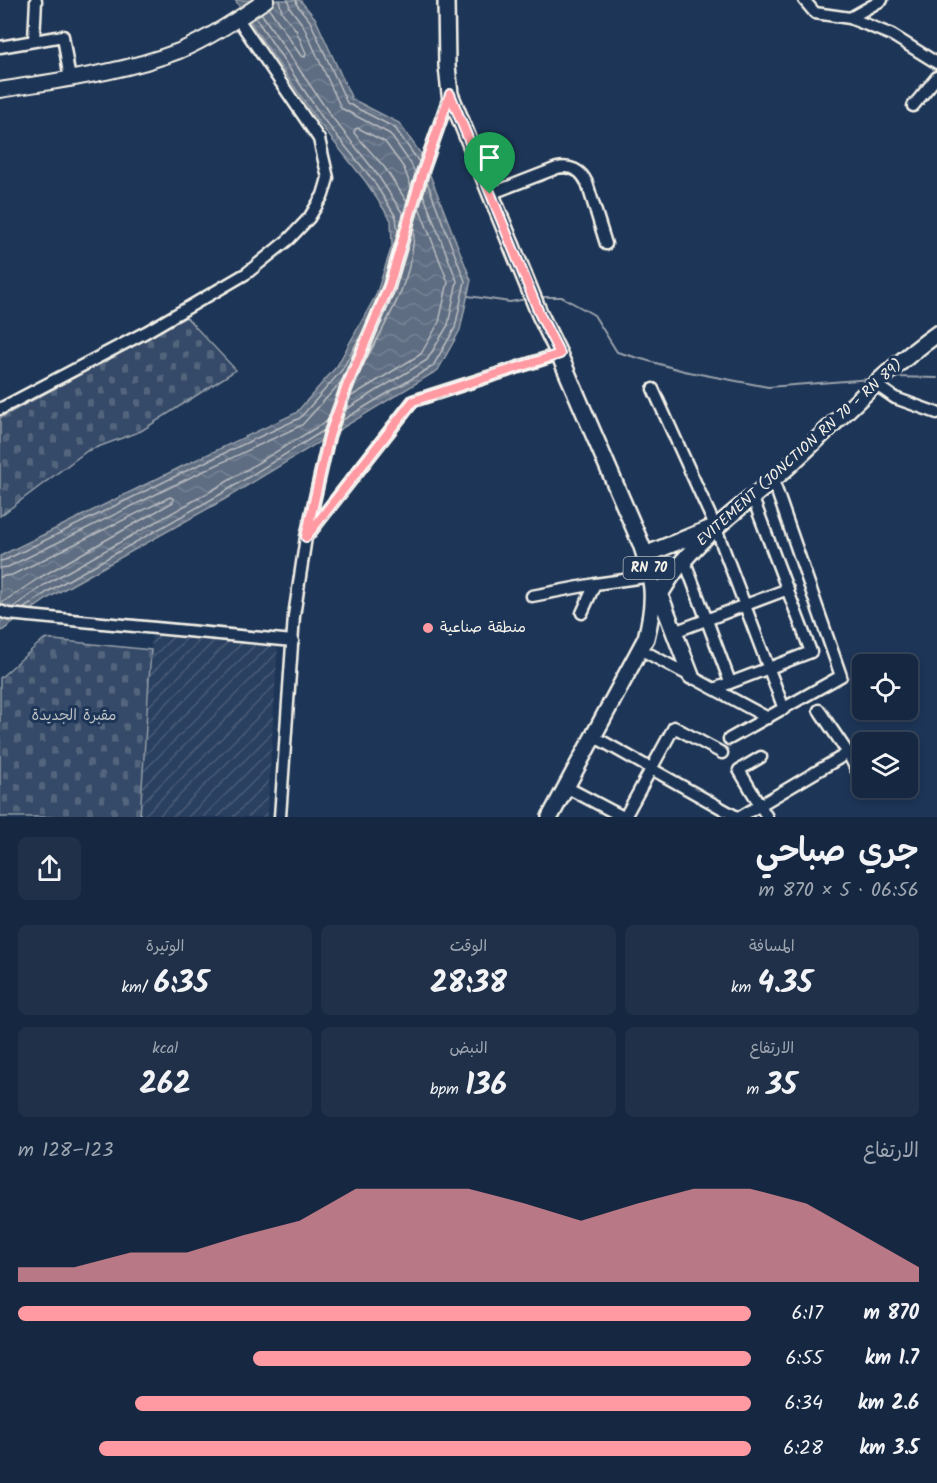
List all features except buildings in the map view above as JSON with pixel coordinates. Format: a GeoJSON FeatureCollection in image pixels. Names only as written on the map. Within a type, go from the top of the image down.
{"type":"FeatureCollection","features":[{"type":"Feature","properties":{"kind":"main road","name":"RN 70"},"geometry":{"type":"LineString","coordinates":[[446,0],[447,66],[450,94],[530,292],[560,354],[652,576],[652,612],[646,638],[549,817]]}},
{"type":"Feature","properties":{"kind":"main road","name":"EVITEMENT (JONCTION RN 70 - RN 89)"},"geometry":{"type":"LineString","coordinates":[[652,612],[684,558],[715,526],[773,480],[853,403],[937,334]]}},
{"type":"Feature","properties":{"kind":"main road"},"geometry":{"type":"LineString","coordinates":[[645,555],[715,526]]}},
{"type":"Feature","properties":{"kind":"main road"},"geometry":{"type":"LineString","coordinates":[[660,595],[691,676]]}},
{"type":"Feature","properties":{"kind":"street"},"geometry":{"type":"LineString","coordinates":[[34,40],[36,0]]}},
{"type":"Feature","properties":{"kind":"street"},"geometry":{"type":"LineString","coordinates":[[0,90],[70,80],[143,62],[180,50],[240,18],[266,0]]}},
{"type":"Feature","properties":{"kind":"street"},"geometry":{"type":"LineString","coordinates":[[804,0],[815,13],[850,18],[892,35],[937,63]]}},
{"type":"Feature","properties":{"kind":"street"},"geometry":{"type":"LineString","coordinates":[[850,18],[882,0]]}},
{"type":"Feature","properties":{"kind":"street"},"geometry":{"type":"LineString","coordinates":[[0,409],[146,332],[247,273],[289,239],[314,210],[323,195],[328,177],[319,139],[240,18]]}},
{"type":"Feature","properties":{"kind":"street"},"geometry":{"type":"LineString","coordinates":[[0,36],[5,46],[63,36],[70,80]]}},
{"type":"Feature","properties":{"kind":"street"},"geometry":{"type":"LineString","coordinates":[[913,106],[937,77]]}},
{"type":"Feature","properties":{"kind":"street"},"geometry":{"type":"LineString","coordinates":[[280,817],[294,616],[306,537],[329,436],[347,386],[389,286],[423,171],[450,94]]}},
{"type":"Feature","properties":{"kind":"street"},"geometry":{"type":"LineString","coordinates":[[490,194],[557,168],[575,169],[587,183],[606,244]]}},
{"type":"Feature","properties":{"kind":"street"},"geometry":{"type":"LineString","coordinates":[[306,537],[413,401],[560,354]]}},
{"type":"Feature","properties":{"kind":"street"},"geometry":{"type":"LineString","coordinates":[[875,384],[895,398],[937,413]]}},
{"type":"Feature","properties":{"kind":"street"},"geometry":{"type":"LineString","coordinates":[[653,389],[715,526],[783,709]]}},
{"type":"Feature","properties":{"kind":"street"},"geometry":{"type":"LineString","coordinates":[[729,739],[841,676],[773,480]]}},
{"type":"Feature","properties":{"kind":"street"},"geometry":{"type":"LineString","coordinates":[[714,689],[811,652],[752,496]]}},
{"type":"Feature","properties":{"kind":"street"},"geometry":{"type":"LineString","coordinates":[[684,558],[730,682]]}},
{"type":"Feature","properties":{"kind":"street"},"geometry":{"type":"LineString","coordinates":[[532,596],[652,576]]}},
{"type":"Feature","properties":{"kind":"street"},"geometry":{"type":"LineString","coordinates":[[582,613],[595,585]]}},
{"type":"Feature","properties":{"kind":"street"},"geometry":{"type":"LineString","coordinates":[[674,632],[788,590]]}},
{"type":"Feature","properties":{"kind":"street"},"geometry":{"type":"LineString","coordinates":[[0,611],[8,614],[293,641]]}},
{"type":"Feature","properties":{"kind":"street"},"geometry":{"type":"LineString","coordinates":[[640,649],[768,718]]}},
{"type":"Feature","properties":{"kind":"street"},"geometry":{"type":"LineString","coordinates":[[819,710],[852,761]]}},
{"type":"Feature","properties":{"kind":"street"},"geometry":{"type":"LineString","coordinates":[[566,787],[624,817],[674,727],[722,753]]}},
{"type":"Feature","properties":{"kind":"street"},"geometry":{"type":"LineString","coordinates":[[593,736],[738,817],[848,753]]}},
{"type":"Feature","properties":{"kind":"street"},"geometry":{"type":"LineString","coordinates":[[761,757],[739,770],[767,817]]}},
{"type":"Feature","properties":{"kind":"shaded area"},"geometry":{"type":"Polygon","coordinates":[[[152,631],[278,645],[267,817],[141,817],[152,631]]]}},
{"type":"Feature","properties":{"kind":"green space"},"geometry":{"type":"Polygon","coordinates":[[[186,317],[236,370],[141,431],[87,451],[0,516],[0,418],[186,317]]]}},
{"type":"Feature","properties":{"kind":"green space","name":"مقبرة الجديدة"},"geometry":{"type":"Polygon","coordinates":[[[44,639],[151,650],[140,817],[0,817],[0,678],[44,639]]]}},
{"type":"Feature","properties":{"kind":"water"},"geometry":{"type":"Polygon","coordinates":[[[235,0],[300,0],[315,18],[352,99],[399,123],[423,157],[471,280],[460,330],[438,370],[225,499],[50,597],[0,632],[0,556],[296,413],[337,366],[376,295],[392,246],[391,220],[366,182],[319,123],[235,0]]]}},
{"type":"Feature","properties":{"kind":"waterway"},"geometry":{"type":"LineString","coordinates":[[468,296],[510,302],[526,299]]}},
{"type":"Feature","properties":{"kind":"waterway"},"geometry":{"type":"LineString","coordinates":[[538,297],[562,297],[594,315],[617,352],[684,371],[768,387],[871,379]]}},
{"type":"Feature","properties":{"kind":"waterway"},"geometry":{"type":"LineString","coordinates":[[892,377],[937,378]]}},
{"type":"Feature","properties":{"kind":"place","name":"منطقة صناعية"},"geometry":{"type":"Point","coordinates":[428,628]}},
{"type":"Feature","properties":{"kind":"route"},"geometry":{"type":"LineString","coordinates":[[450,94],[490,194],[540,315],[560,354],[413,401],[306,537],[329,436],[347,386],[389,286],[423,171],[450,94]]}}]}
